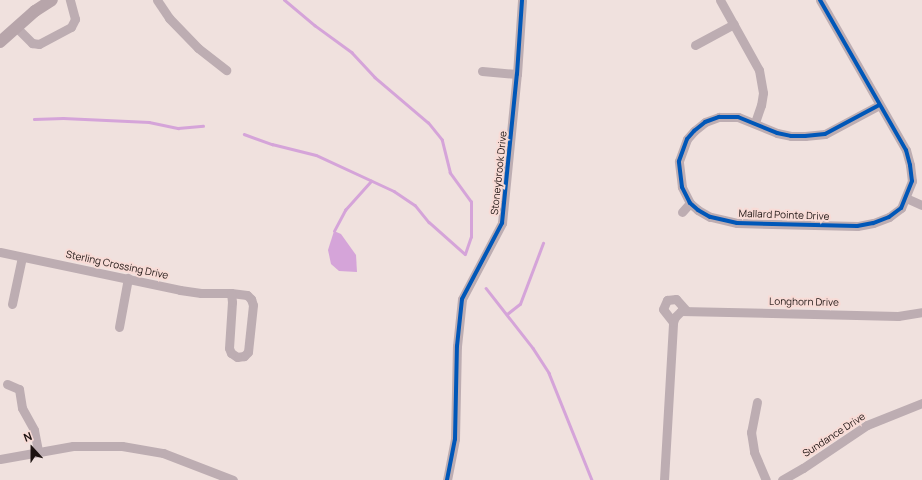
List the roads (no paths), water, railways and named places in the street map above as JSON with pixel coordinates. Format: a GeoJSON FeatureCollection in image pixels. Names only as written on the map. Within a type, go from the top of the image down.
{"type":"FeatureCollection","features":[{"type":"Feature","properties":{"kind":"main road"},"geometry":{"type":"LineString","coordinates":[[0,42],[16,27],[52,0]]}},
{"type":"Feature","properties":{"kind":"street"},"geometry":{"type":"LineString","coordinates":[[16,27],[32,43],[39,44],[71,27],[75,19],[70,0]]}},
{"type":"Feature","properties":{"kind":"street"},"geometry":{"type":"LineString","coordinates":[[157,0],[169,18],[198,48],[226,70]]}},
{"type":"Feature","properties":{"kind":"street","name":"Stoneybrook Drive"},"geometry":{"type":"LineString","coordinates":[[447,480],[455,439],[457,346],[462,299],[502,223],[517,74],[522,0]]}},
{"type":"Feature","properties":{"kind":"street"},"geometry":{"type":"LineString","coordinates":[[720,0],[759,70],[763,93],[761,105],[755,122]]}},
{"type":"Feature","properties":{"kind":"street","name":"Mallard Pointe Drive"},"geometry":{"type":"LineString","coordinates":[[690,203],[710,217],[737,223],[857,226],[873,223],[889,217],[901,208],[912,181],[909,160],[902,143],[820,0]]}},
{"type":"Feature","properties":{"kind":"street"},"geometry":{"type":"LineString","coordinates":[[695,45],[734,24]]}},
{"type":"Feature","properties":{"kind":"street"},"geometry":{"type":"LineString","coordinates":[[482,71],[517,74]]}},
{"type":"Feature","properties":{"kind":"street"},"geometry":{"type":"LineString","coordinates":[[682,212],[690,203],[682,187],[679,162],[682,149],[694,131],[705,122],[719,117],[738,117],[755,122],[777,133],[791,136],[825,134],[880,105]]}},
{"type":"Feature","properties":{"kind":"street"},"geometry":{"type":"LineString","coordinates":[[906,198],[922,205]]}},
{"type":"Feature","properties":{"kind":"street","name":"Sterling Crossing Drive"},"geometry":{"type":"LineString","coordinates":[[0,252],[201,293],[231,293],[247,295],[251,299],[253,305],[248,352],[244,356],[236,357],[231,354],[229,348],[232,302],[231,293]]}},
{"type":"Feature","properties":{"kind":"street"},"geometry":{"type":"LineString","coordinates":[[12,304],[22,257]]}},
{"type":"Feature","properties":{"kind":"street"},"geometry":{"type":"LineString","coordinates":[[119,327],[128,278]]}},
{"type":"Feature","properties":{"kind":"street"},"geometry":{"type":"LineString","coordinates":[[664,480],[673,322],[678,314],[686,310],[676,299],[667,300],[663,309],[673,322]]}},
{"type":"Feature","properties":{"kind":"street","name":"Longhorn Drive"},"geometry":{"type":"LineString","coordinates":[[686,310],[898,316],[922,312]]}},
{"type":"Feature","properties":{"kind":"street"},"geometry":{"type":"LineString","coordinates":[[7,384],[19,389],[22,408],[34,430],[38,451]]}},
{"type":"Feature","properties":{"kind":"street"},"geometry":{"type":"LineString","coordinates":[[757,402],[751,432],[754,452],[766,480]]}},
{"type":"Feature","properties":{"kind":"street","name":"Sundance Drive"},"geometry":{"type":"LineString","coordinates":[[782,480],[804,468],[867,425],[922,402]]}},
{"type":"Feature","properties":{"kind":"street"},"geometry":{"type":"LineString","coordinates":[[0,459],[38,451],[73,446],[122,446],[162,454],[233,480]]}},
{"type":"Feature","properties":{"kind":"waterway"},"geometry":{"type":"LineString","coordinates":[[244,134],[272,144],[316,155],[394,191],[415,205],[429,222],[465,254],[471,237],[471,202],[450,173],[442,140],[428,123],[375,78],[352,53],[315,26],[284,0]]}},
{"type":"Feature","properties":{"kind":"waterway"},"geometry":{"type":"LineString","coordinates":[[34,119],[63,118],[149,122],[178,128],[203,126]]}},
{"type":"Feature","properties":{"kind":"waterway"},"geometry":{"type":"LineString","coordinates":[[334,231],[345,210],[371,181]]}},
{"type":"Feature","properties":{"kind":"waterway"},"geometry":{"type":"LineString","coordinates":[[507,314],[520,304],[543,243]]}},
{"type":"Feature","properties":{"kind":"waterway"},"geometry":{"type":"LineString","coordinates":[[486,288],[533,348],[549,373],[592,480]]}}]}
